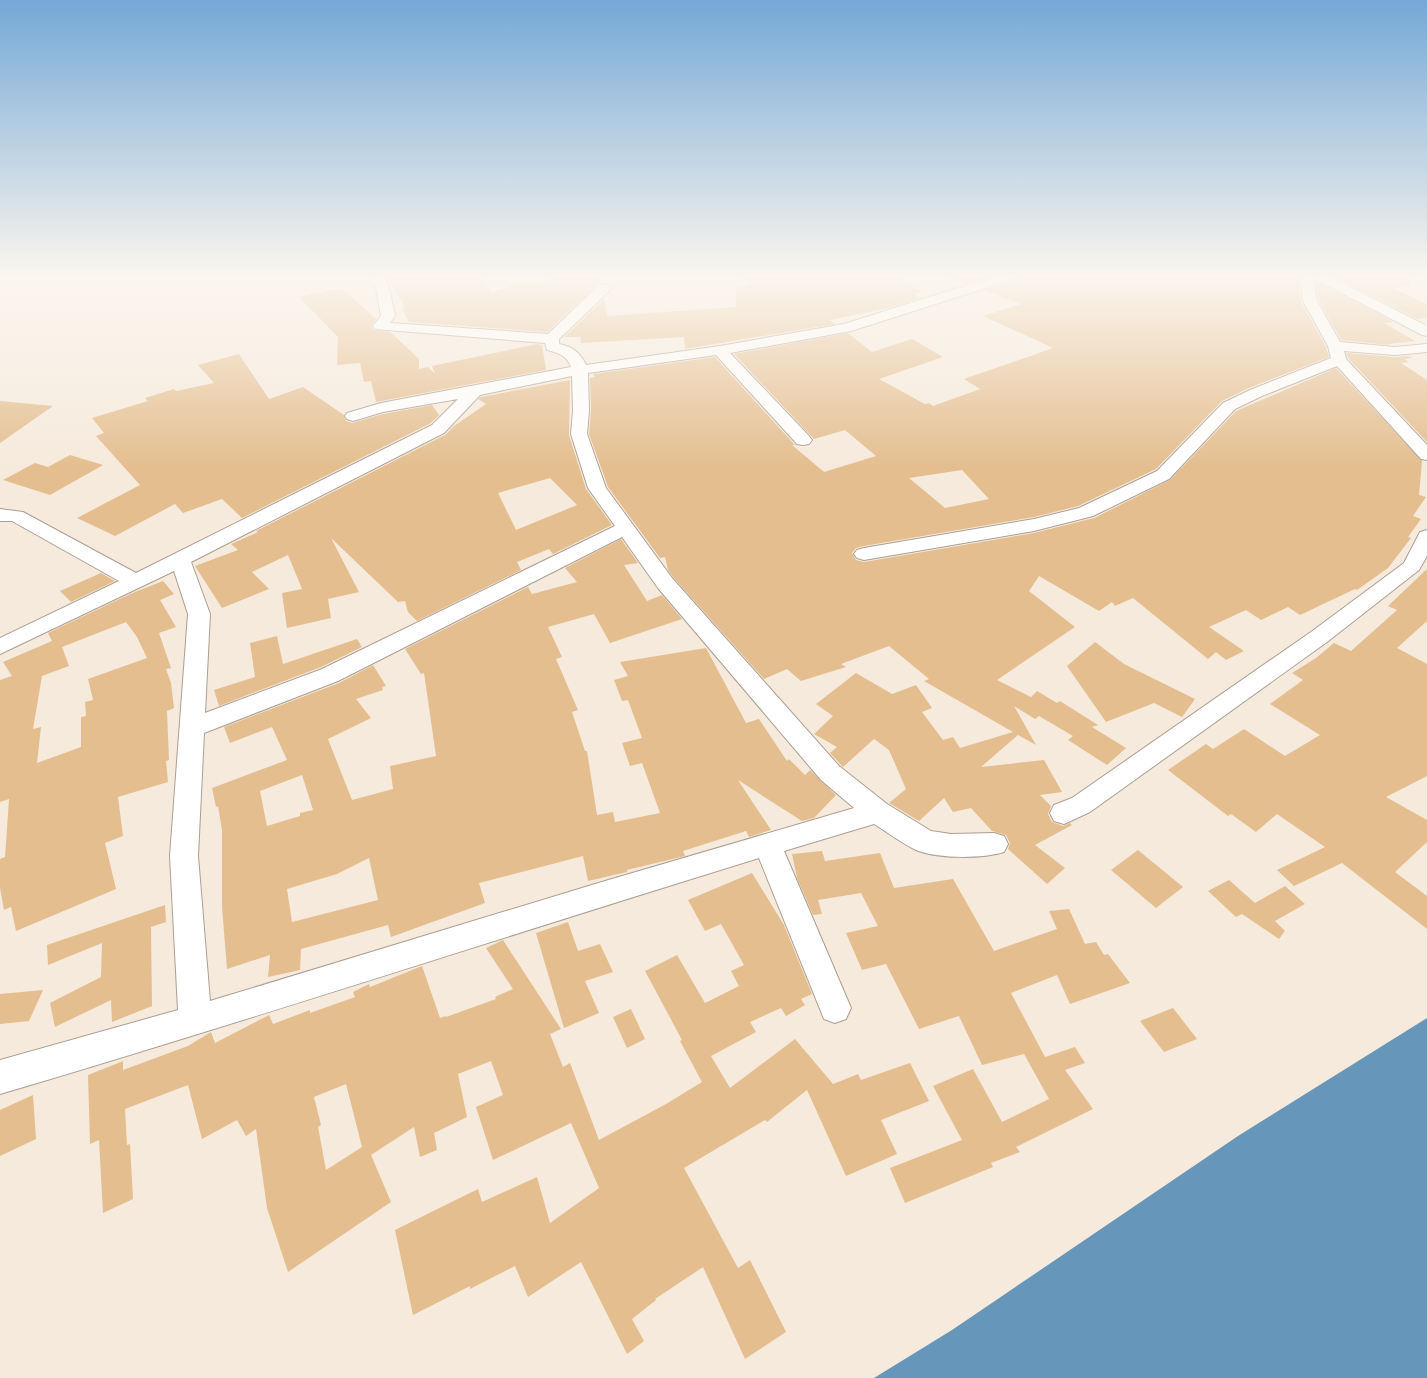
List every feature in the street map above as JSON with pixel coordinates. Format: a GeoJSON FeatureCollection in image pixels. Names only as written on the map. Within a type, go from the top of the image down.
{"type":"FeatureCollection","features":[{"type":"Feature","properties":{"kind":"street"},"geometry":{"type":"LineString","coordinates":[[543,338],[552,339],[552,346],[564,349],[576,359],[580,370],[582,411],[580,434],[597,488],[665,583],[830,774],[877,812],[925,840],[951,845],[994,844]]}},
{"type":"Feature","properties":{"kind":"street"},"geometry":{"type":"LineString","coordinates":[[353,416],[381,408],[580,370],[787,338]]}},
{"type":"Feature","properties":{"kind":"street"},"geometry":{"type":"LineString","coordinates":[[1329,338],[1337,353],[1427,455]]}},
{"type":"Feature","properties":{"kind":"street"},"geometry":{"type":"LineString","coordinates":[[864,554],[1034,525],[1086,512],[1163,475],[1229,406],[1337,353],[1427,348]]}},
{"type":"Feature","properties":{"kind":"street"},"geometry":{"type":"LineString","coordinates":[[720,350],[803,440]]}},
{"type":"Feature","properties":{"kind":"street"},"geometry":{"type":"LineString","coordinates":[[0,647],[180,560],[438,429],[475,391]]}},
{"type":"Feature","properties":{"kind":"street"},"geometry":{"type":"LineString","coordinates":[[0,515],[16,516],[134,581]]}},
{"type":"Feature","properties":{"kind":"street"},"geometry":{"type":"LineString","coordinates":[[191,728],[330,675],[626,528]]}},
{"type":"Feature","properties":{"kind":"street"},"geometry":{"type":"LineString","coordinates":[[1064,813],[1081,805],[1319,637],[1412,566],[1427,536]]}},
{"type":"Feature","properties":{"kind":"street"},"geometry":{"type":"LineString","coordinates":[[180,560],[199,614],[184,856],[195,1021]]}},
{"type":"Feature","properties":{"kind":"street"},"geometry":{"type":"LineString","coordinates":[[0,1077],[195,1021],[605,893],[877,812]]}},
{"type":"Feature","properties":{"kind":"street"},"geometry":{"type":"LineString","coordinates":[[768,844],[836,1008]]}},
{"type":"Feature","properties":{"kind":"water"},"geometry":{"type":"Polygon","coordinates":[[[1427,1018],[1427,1378],[874,1378],[952,1330],[1238,1136],[1427,1018]]]}},
{"type":"Feature","properties":{"kind":"building"},"geometry":{"type":"Polygon","coordinates":[[[338,338],[397,338],[419,359],[419,369],[428,367],[435,374],[432,366],[537,344],[542,345],[546,370],[376,402],[371,381],[364,382],[360,363],[337,365],[338,338]]]}},
{"type":"Feature","properties":{"kind":"building"},"geometry":{"type":"Polygon","coordinates":[[[580,338],[662,338],[581,343],[580,338]]]}},
{"type":"Feature","properties":{"kind":"building"},"geometry":{"type":"Polygon","coordinates":[[[684,338],[749,338],[685,349],[684,338]]]}},
{"type":"Feature","properties":{"kind":"building"},"geometry":{"type":"Polygon","coordinates":[[[819,338],[855,338],[872,352],[912,339],[943,357],[879,379],[925,404],[929,403],[933,406],[980,389],[964,379],[1053,348],[1032,338],[1321,338],[1329,357],[1249,388],[1222,401],[1156,469],[1078,506],[1034,517],[864,546],[856,548],[852,553],[856,560],[864,562],[1034,533],[1094,518],[1170,480],[1236,411],[1336,368],[1422,461],[1419,495],[1426,497],[1413,516],[1421,519],[1408,537],[1411,538],[1388,568],[1357,590],[1355,589],[1300,615],[1288,607],[1261,620],[1246,610],[1209,627],[1244,651],[1226,660],[1216,652],[1208,659],[1133,598],[1115,606],[1112,602],[1099,611],[1039,576],[1029,591],[1075,627],[997,680],[1031,697],[1037,691],[1057,703],[1060,701],[1098,725],[1092,727],[1126,748],[1107,765],[1068,740],[1073,736],[1039,716],[1035,719],[1014,706],[1036,745],[1018,735],[981,767],[1044,760],[1062,792],[1040,795],[1051,806],[1048,814],[1052,822],[1063,826],[1070,823],[1072,825],[1035,845],[1065,868],[1047,884],[1008,849],[1010,843],[1006,835],[992,831],[971,808],[953,812],[944,798],[919,821],[889,803],[906,789],[889,750],[874,739],[843,767],[830,753],[837,747],[814,734],[833,716],[816,704],[856,673],[892,694],[916,685],[932,708],[922,712],[943,740],[953,737],[960,748],[1013,732],[924,681],[929,679],[889,646],[841,664],[846,667],[801,681],[787,669],[764,679],[673,577],[668,570],[665,557],[660,558],[608,487],[589,434],[591,411],[590,378],[595,377],[593,374],[715,357],[795,445],[792,445],[824,472],[876,456],[845,430],[814,439],[734,354],[819,338]],[[962,470],[909,478],[945,508],[989,499],[962,470]]]}},
{"type":"Feature","properties":{"kind":"building"},"geometry":{"type":"Polygon","coordinates":[[[1340,338],[1410,338],[1415,341],[1388,344],[1390,345],[1341,340],[1340,338]]]}},
{"type":"Feature","properties":{"kind":"building"},"geometry":{"type":"Polygon","coordinates":[[[1346,353],[1395,357],[1408,356],[1413,358],[1404,359],[1409,362],[1401,363],[1427,380],[1427,442],[1348,358],[1346,353]]]}},
{"type":"Feature","properties":{"kind":"building"},"geometry":{"type":"Polygon","coordinates":[[[239,354],[269,399],[303,387],[344,415],[346,421],[352,423],[383,414],[432,405],[439,415],[431,423],[242,518],[222,499],[183,513],[175,504],[115,536],[77,518],[140,485],[96,436],[104,433],[92,418],[148,401],[145,398],[174,389],[176,391],[214,383],[198,365],[239,354]]]}},
{"type":"Feature","properties":{"kind":"building"},"geometry":{"type":"Polygon","coordinates":[[[570,380],[569,435],[586,489],[612,525],[553,554],[549,549],[517,562],[521,570],[417,621],[408,612],[405,601],[398,602],[331,538],[359,592],[328,599],[331,618],[287,628],[282,593],[302,589],[288,555],[252,572],[269,589],[222,608],[195,566],[238,550],[231,544],[258,532],[256,531],[445,435],[454,426],[486,404],[478,399],[570,380]],[[550,478],[498,493],[516,530],[577,505],[550,478]]]}},
{"type":"Feature","properties":{"kind":"building"},"geometry":{"type":"Polygon","coordinates":[[[0,401],[53,406],[0,443],[0,401]]]}},
{"type":"Feature","properties":{"kind":"building"},"geometry":{"type":"Polygon","coordinates":[[[70,455],[103,465],[50,495],[3,480],[35,463],[48,467],[70,455]]]}},
{"type":"Feature","properties":{"kind":"building"},"geometry":{"type":"Polygon","coordinates":[[[621,539],[638,563],[624,565],[647,601],[662,595],[682,619],[610,643],[594,614],[548,627],[562,657],[556,659],[578,710],[572,712],[585,751],[587,751],[597,815],[613,812],[615,822],[660,813],[642,763],[630,766],[622,743],[642,738],[628,700],[622,701],[614,680],[628,676],[620,662],[706,648],[746,723],[759,719],[787,761],[789,759],[805,775],[810,770],[836,795],[814,818],[802,821],[738,780],[771,830],[749,837],[746,831],[683,851],[685,856],[588,881],[583,856],[479,883],[485,903],[391,937],[388,925],[301,949],[300,970],[268,977],[270,955],[227,969],[222,907],[222,830],[218,806],[216,807],[212,788],[287,760],[272,727],[230,743],[224,727],[339,683],[373,665],[386,686],[382,687],[383,690],[356,699],[371,718],[328,739],[352,800],[393,789],[390,766],[436,756],[424,673],[421,674],[405,649],[528,587],[532,594],[577,582],[565,568],[621,539]],[[302,775],[260,791],[267,826],[313,810],[302,775]],[[369,858],[337,874],[287,889],[292,922],[378,900],[369,858]]]}},
{"type":"Feature","properties":{"kind":"building"},"geometry":{"type":"Polygon","coordinates":[[[1427,569],[1427,621],[1397,648],[1427,664],[1427,776],[1386,797],[1427,820],[1427,842],[1395,872],[1427,896],[1427,929],[1342,863],[1294,886],[1277,870],[1325,847],[1277,814],[1256,832],[1231,814],[1228,816],[1168,770],[1206,744],[1213,749],[1244,729],[1285,756],[1320,735],[1270,704],[1303,680],[1292,673],[1316,658],[1334,643],[1351,651],[1397,610],[1388,606],[1427,569]]]}},
{"type":"Feature","properties":{"kind":"building"},"geometry":{"type":"Polygon","coordinates":[[[101,573],[115,581],[71,602],[60,591],[101,573]]]}},
{"type":"Feature","properties":{"kind":"building"},"geometry":{"type":"Polygon","coordinates":[[[163,581],[174,594],[160,600],[176,627],[159,633],[171,668],[166,669],[171,683],[174,708],[167,711],[169,760],[166,761],[168,782],[118,797],[123,836],[105,843],[116,889],[16,931],[11,907],[4,910],[0,888],[0,859],[5,857],[9,799],[0,802],[0,680],[12,676],[3,662],[52,641],[48,633],[130,594],[163,581]],[[126,622],[62,647],[69,666],[42,676],[33,729],[41,727],[37,763],[81,747],[81,717],[86,716],[85,702],[93,700],[88,679],[147,658],[137,637],[126,622]]]}},
{"type":"Feature","properties":{"kind":"building"},"geometry":{"type":"Polygon","coordinates":[[[277,636],[283,664],[357,639],[362,647],[321,667],[219,706],[214,690],[255,677],[250,643],[277,636]]]}},
{"type":"Feature","properties":{"kind":"building"},"geometry":{"type":"Polygon","coordinates":[[[1095,642],[1124,664],[1195,699],[1182,717],[1154,703],[1106,722],[1067,666],[1095,642]]]}},
{"type":"Feature","properties":{"kind":"building"},"geometry":{"type":"Polygon","coordinates":[[[1138,850],[1183,887],[1156,908],[1111,870],[1138,850]]]}},
{"type":"Feature","properties":{"kind":"building"},"geometry":{"type":"Polygon","coordinates":[[[822,851],[825,861],[880,853],[894,888],[953,879],[994,951],[1057,929],[1049,911],[1069,909],[1085,944],[1096,942],[1104,955],[1108,954],[1130,983],[1070,1004],[1057,975],[1011,993],[1045,1057],[1075,1047],[1085,1063],[1065,1070],[1093,1109],[1016,1147],[1020,1152],[991,1163],[993,1167],[905,1203],[890,1168],[962,1140],[933,1086],[973,1069],[1002,1122],[1049,1099],[1024,1054],[982,1065],[959,1016],[919,1029],[886,964],[862,970],[846,933],[878,926],[861,893],[818,900],[822,914],[813,915],[797,878],[792,854],[822,851]]]}},
{"type":"Feature","properties":{"kind":"building"},"geometry":{"type":"Polygon","coordinates":[[[752,873],[784,925],[812,994],[801,999],[805,1005],[786,1016],[781,1008],[750,1022],[756,1032],[711,1056],[730,1088],[795,1039],[833,1084],[858,1074],[861,1080],[910,1063],[929,1101],[881,1120],[897,1154],[846,1176],[807,1090],[767,1122],[765,1120],[684,1168],[738,1268],[750,1260],[786,1332],[745,1359],[703,1267],[655,1299],[632,1319],[644,1341],[627,1354],[581,1262],[528,1297],[515,1266],[413,1315],[395,1230],[478,1189],[482,1202],[537,1177],[550,1223],[599,1188],[571,1123],[493,1160],[476,1107],[503,1095],[491,1061],[458,1074],[467,1117],[434,1133],[437,1150],[420,1157],[414,1127],[371,1155],[391,1202],[288,1272],[267,1208],[256,1129],[246,1136],[237,1120],[202,1139],[188,1085],[125,1109],[127,1145],[130,1144],[133,1199],[103,1213],[99,1140],[90,1144],[88,1075],[123,1061],[123,1070],[188,1046],[211,1032],[215,1043],[269,1015],[273,1024],[310,1010],[310,1013],[355,997],[353,992],[369,984],[370,987],[422,966],[440,1018],[446,1017],[496,999],[495,997],[513,989],[486,948],[503,940],[561,1029],[550,1034],[563,1067],[570,1063],[599,1140],[666,1104],[702,1082],[645,971],[677,955],[705,1003],[739,986],[731,971],[744,965],[721,924],[705,931],[688,900],[752,873]],[[346,1084],[314,1097],[321,1125],[318,1127],[326,1170],[362,1147],[346,1084]]]}},
{"type":"Feature","properties":{"kind":"building"},"geometry":{"type":"Polygon","coordinates":[[[1229,880],[1255,903],[1285,886],[1305,904],[1275,921],[1285,931],[1279,939],[1242,914],[1236,917],[1208,891],[1229,880]]]}},
{"type":"Feature","properties":{"kind":"building"},"geometry":{"type":"Polygon","coordinates":[[[165,905],[166,922],[151,927],[152,1006],[112,1022],[111,1000],[55,1027],[50,1003],[101,977],[102,943],[48,965],[47,945],[165,905]]]}},
{"type":"Feature","properties":{"kind":"building"},"geometry":{"type":"Polygon","coordinates":[[[568,922],[578,951],[600,944],[613,972],[585,981],[599,1013],[564,1028],[536,933],[568,922]]]}},
{"type":"Feature","properties":{"kind":"building"},"geometry":{"type":"Polygon","coordinates":[[[43,990],[29,1021],[0,1024],[0,994],[43,990]]]}},
{"type":"Feature","properties":{"kind":"building"},"geometry":{"type":"Polygon","coordinates":[[[1173,1008],[1197,1039],[1164,1052],[1140,1021],[1173,1008]]]}},
{"type":"Feature","properties":{"kind":"building"},"geometry":{"type":"Polygon","coordinates":[[[631,1009],[645,1039],[627,1048],[613,1017],[631,1009]]]}},
{"type":"Feature","properties":{"kind":"building"},"geometry":{"type":"Polygon","coordinates":[[[33,1095],[36,1139],[0,1156],[0,1110],[33,1095]]]}}]}
